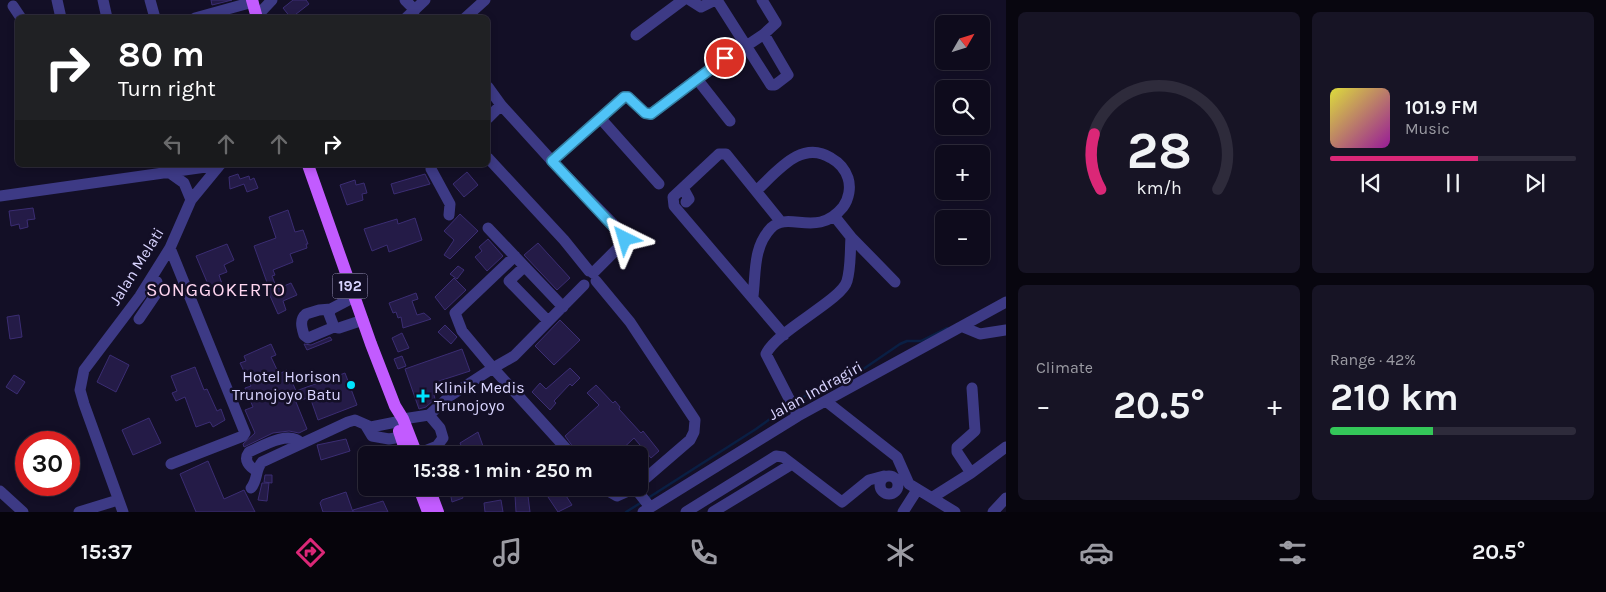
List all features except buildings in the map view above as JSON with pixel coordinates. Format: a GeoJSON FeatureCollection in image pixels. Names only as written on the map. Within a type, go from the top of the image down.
{"type":"FeatureCollection","features":[{"type":"Feature","properties":{"kind":"main road"},"geometry":{"type":"LineString","coordinates":[[252,1],[256,15]]}},
{"type":"Feature","properties":{"kind":"main road","name":"192"},"geometry":{"type":"LineString","coordinates":[[309,167],[362,320],[395,406],[404,446]]}},
{"type":"Feature","properties":{"kind":"main road","name":"192"},"geometry":{"type":"LineString","coordinates":[[399,421],[412,446]]}},
{"type":"Feature","properties":{"kind":"main road"},"geometry":{"type":"LineString","coordinates":[[422,496],[428,512]]}},
{"type":"Feature","properties":{"kind":"main road"},"geometry":{"type":"LineString","coordinates":[[432,496],[438,512]]}},
{"type":"Feature","properties":{"kind":"street"},"geometry":{"type":"LineString","coordinates":[[57,0],[60,15]]}},
{"type":"Feature","properties":{"kind":"street"},"geometry":{"type":"LineString","coordinates":[[103,0],[106,15]]}},
{"type":"Feature","properties":{"kind":"street"},"geometry":{"type":"LineString","coordinates":[[150,0],[154,15]]}},
{"type":"Feature","properties":{"kind":"street"},"geometry":{"type":"LineString","coordinates":[[259,15],[272,0]]}},
{"type":"Feature","properties":{"kind":"street"},"geometry":{"type":"LineString","coordinates":[[405,0],[410,14],[425,0]]}},
{"type":"Feature","properties":{"kind":"street"},"geometry":{"type":"LineString","coordinates":[[468,15],[485,0]]}},
{"type":"Feature","properties":{"kind":"street"},"geometry":{"type":"LineString","coordinates":[[636,35],[683,0]]}},
{"type":"Feature","properties":{"kind":"street"},"geometry":{"type":"LineString","coordinates":[[690,0],[701,7],[716,0],[771,85],[775,85],[788,74],[764,34]]}},
{"type":"Feature","properties":{"kind":"street"},"geometry":{"type":"LineString","coordinates":[[552,161],[626,96],[645,113],[651,114],[746,44],[764,34],[776,23],[762,0]]}},
{"type":"Feature","properties":{"kind":"street"},"geometry":{"type":"LineString","coordinates":[[205,15],[252,1]]}},
{"type":"Feature","properties":{"kind":"street"},"geometry":{"type":"LineString","coordinates":[[13,6],[19,15]]}},
{"type":"Feature","properties":{"kind":"street"},"geometry":{"type":"LineString","coordinates":[[697,79],[730,121]]}},
{"type":"Feature","properties":{"kind":"street"},"geometry":{"type":"LineString","coordinates":[[436,417],[450,396],[514,356],[624,242],[624,236],[552,161],[490,90]]}},
{"type":"Feature","properties":{"kind":"street"},"geometry":{"type":"LineString","coordinates":[[490,116],[502,105]]}},
{"type":"Feature","properties":{"kind":"street"},"geometry":{"type":"LineString","coordinates":[[601,119],[659,184]]}},
{"type":"Feature","properties":{"kind":"street"},"geometry":{"type":"LineString","coordinates":[[753,296],[758,246],[771,228],[781,222],[817,224],[835,217],[846,202],[848,180],[838,162],[822,152],[813,151],[799,154],[756,191]]}},
{"type":"Feature","properties":{"kind":"street"},"geometry":{"type":"LineString","coordinates":[[781,222],[726,154],[722,153],[718,154],[673,197],[674,206],[784,334]]}},
{"type":"Feature","properties":{"kind":"street"},"geometry":{"type":"LineString","coordinates":[[490,160],[572,249],[590,278],[630,322],[695,420],[694,432],[690,440],[648,477]]}},
{"type":"Feature","properties":{"kind":"street"},"geometry":{"type":"LineString","coordinates":[[0,196],[170,174],[209,167]]}},
{"type":"Feature","properties":{"kind":"street","name":"Jalan Melati"},"geometry":{"type":"LineString","coordinates":[[123,512],[84,404],[80,378],[152,277],[170,248],[191,200],[218,167]]}},
{"type":"Feature","properties":{"kind":"street"},"geometry":{"type":"LineString","coordinates":[[432,167],[450,204],[449,215]]}},
{"type":"Feature","properties":{"kind":"street"},"geometry":{"type":"LineString","coordinates":[[170,174],[184,183],[191,200]]}},
{"type":"Feature","properties":{"kind":"street"},"geometry":{"type":"LineString","coordinates":[[683,188],[690,199],[686,202]]}},
{"type":"Feature","properties":{"kind":"street"},"geometry":{"type":"LineString","coordinates":[[835,217],[851,237],[895,282]]}},
{"type":"Feature","properties":{"kind":"street"},"geometry":{"type":"LineString","coordinates":[[488,228],[563,307]]}},
{"type":"Feature","properties":{"kind":"street"},"geometry":{"type":"LineString","coordinates":[[794,408],[766,354],[784,334],[845,286],[851,237]]}},
{"type":"Feature","properties":{"kind":"street"},"geometry":{"type":"LineString","coordinates":[[170,248],[245,433],[243,436],[171,464]]}},
{"type":"Feature","properties":{"kind":"street"},"geometry":{"type":"LineString","coordinates":[[515,256],[455,312],[462,331],[564,446]]}},
{"type":"Feature","properties":{"kind":"street"},"geometry":{"type":"LineString","coordinates":[[524,267],[509,281],[548,321]]}},
{"type":"Feature","properties":{"kind":"street"},"geometry":{"type":"LineString","coordinates":[[139,319],[158,291],[157,282],[152,277]]}},
{"type":"Feature","properties":{"kind":"street"},"geometry":{"type":"LineString","coordinates":[[354,297],[331,309],[306,314],[301,321],[304,335],[308,338],[334,327],[339,328],[362,320]]}},
{"type":"Feature","properties":{"kind":"street","name":"Jalan Indragiri"},"geometry":{"type":"LineString","coordinates":[[646,508],[794,408],[827,402],[1006,302]]}},
{"type":"Feature","properties":{"kind":"street"},"geometry":{"type":"LineString","coordinates":[[331,309],[329,314],[334,327]]}},
{"type":"Feature","properties":{"kind":"street"},"geometry":{"type":"LineString","coordinates":[[963,327],[980,334],[1006,330]]}},
{"type":"Feature","properties":{"kind":"street"},"geometry":{"type":"LineString","coordinates":[[971,473],[956,449],[974,431],[972,388]]}},
{"type":"Feature","properties":{"kind":"street"},"geometry":{"type":"LineString","coordinates":[[827,402],[897,457],[908,483],[955,512]]}},
{"type":"Feature","properties":{"kind":"street"},"geometry":{"type":"LineString","coordinates":[[251,488],[257,479],[257,471],[262,462],[352,420],[371,428],[399,421],[436,417]]}},
{"type":"Feature","properties":{"kind":"street"},"geometry":{"type":"LineString","coordinates":[[436,417],[443,434],[441,442],[436,446]]}},
{"type":"Feature","properties":{"kind":"street"},"geometry":{"type":"LineString","coordinates":[[366,426],[372,436],[389,439],[401,437]]}},
{"type":"Feature","properties":{"kind":"street"},"geometry":{"type":"LineString","coordinates":[[257,471],[248,464],[247,454],[271,443],[288,438],[296,438],[302,443]]}},
{"type":"Feature","properties":{"kind":"street"},"geometry":{"type":"LineString","coordinates":[[271,443],[276,454]]}},
{"type":"Feature","properties":{"kind":"street"},"geometry":{"type":"LineString","coordinates":[[933,498],[1006,447]]}},
{"type":"Feature","properties":{"kind":"street"},"geometry":{"type":"LineString","coordinates":[[686,512],[776,456],[783,457],[845,507],[869,480],[884,476]]}},
{"type":"Feature","properties":{"kind":"street"},"geometry":{"type":"LineString","coordinates":[[713,512],[792,464]]}},
{"type":"Feature","properties":{"kind":"street"},"geometry":{"type":"LineString","coordinates":[[0,490],[23,512]]}},
{"type":"Feature","properties":{"kind":"street"},"geometry":{"type":"LineString","coordinates":[[903,512],[917,490]]}},
{"type":"Feature","properties":{"kind":"street"},"geometry":{"type":"LineString","coordinates":[[640,496],[646,508]]}},
{"type":"Feature","properties":{"kind":"street"},"geometry":{"type":"LineString","coordinates":[[993,512],[1006,498]]}},
{"type":"Feature","properties":{"kind":"street"},"geometry":{"type":"LineString","coordinates":[[79,512],[118,500]]}},
{"type":"Feature","properties":{"kind":"waterway"},"geometry":{"type":"LineString","coordinates":[[795,402],[834,379],[859,372],[900,344],[907,341],[921,341],[947,328]]}},
{"type":"Feature","properties":{"kind":"waterway"},"geometry":{"type":"LineString","coordinates":[[648,498],[756,429],[788,406]]}},
{"type":"Feature","properties":{"kind":"waterway"},"geometry":{"type":"LineString","coordinates":[[626,512],[642,502]]}},
{"type":"Feature","properties":{"kind":"place","name":"Hotel Horison Trunojoyo Batu"},"geometry":{"type":"Point","coordinates":[351,385]}},
{"type":"Feature","properties":{"kind":"place","name":"Klinik Medis Trunojoyo"},"geometry":{"type":"Point","coordinates":[423,396]}},
{"type":"Feature","properties":{"kind":"district","name":"SONGGOKERTO"},"geometry":{"type":"Point","coordinates":[216,289]}},
{"type":"Feature","properties":{"kind":"route"},"geometry":{"type":"LineString","coordinates":[[625,239],[552,161],[624,97],[628,97],[649,115],[725,58]]}}]}
